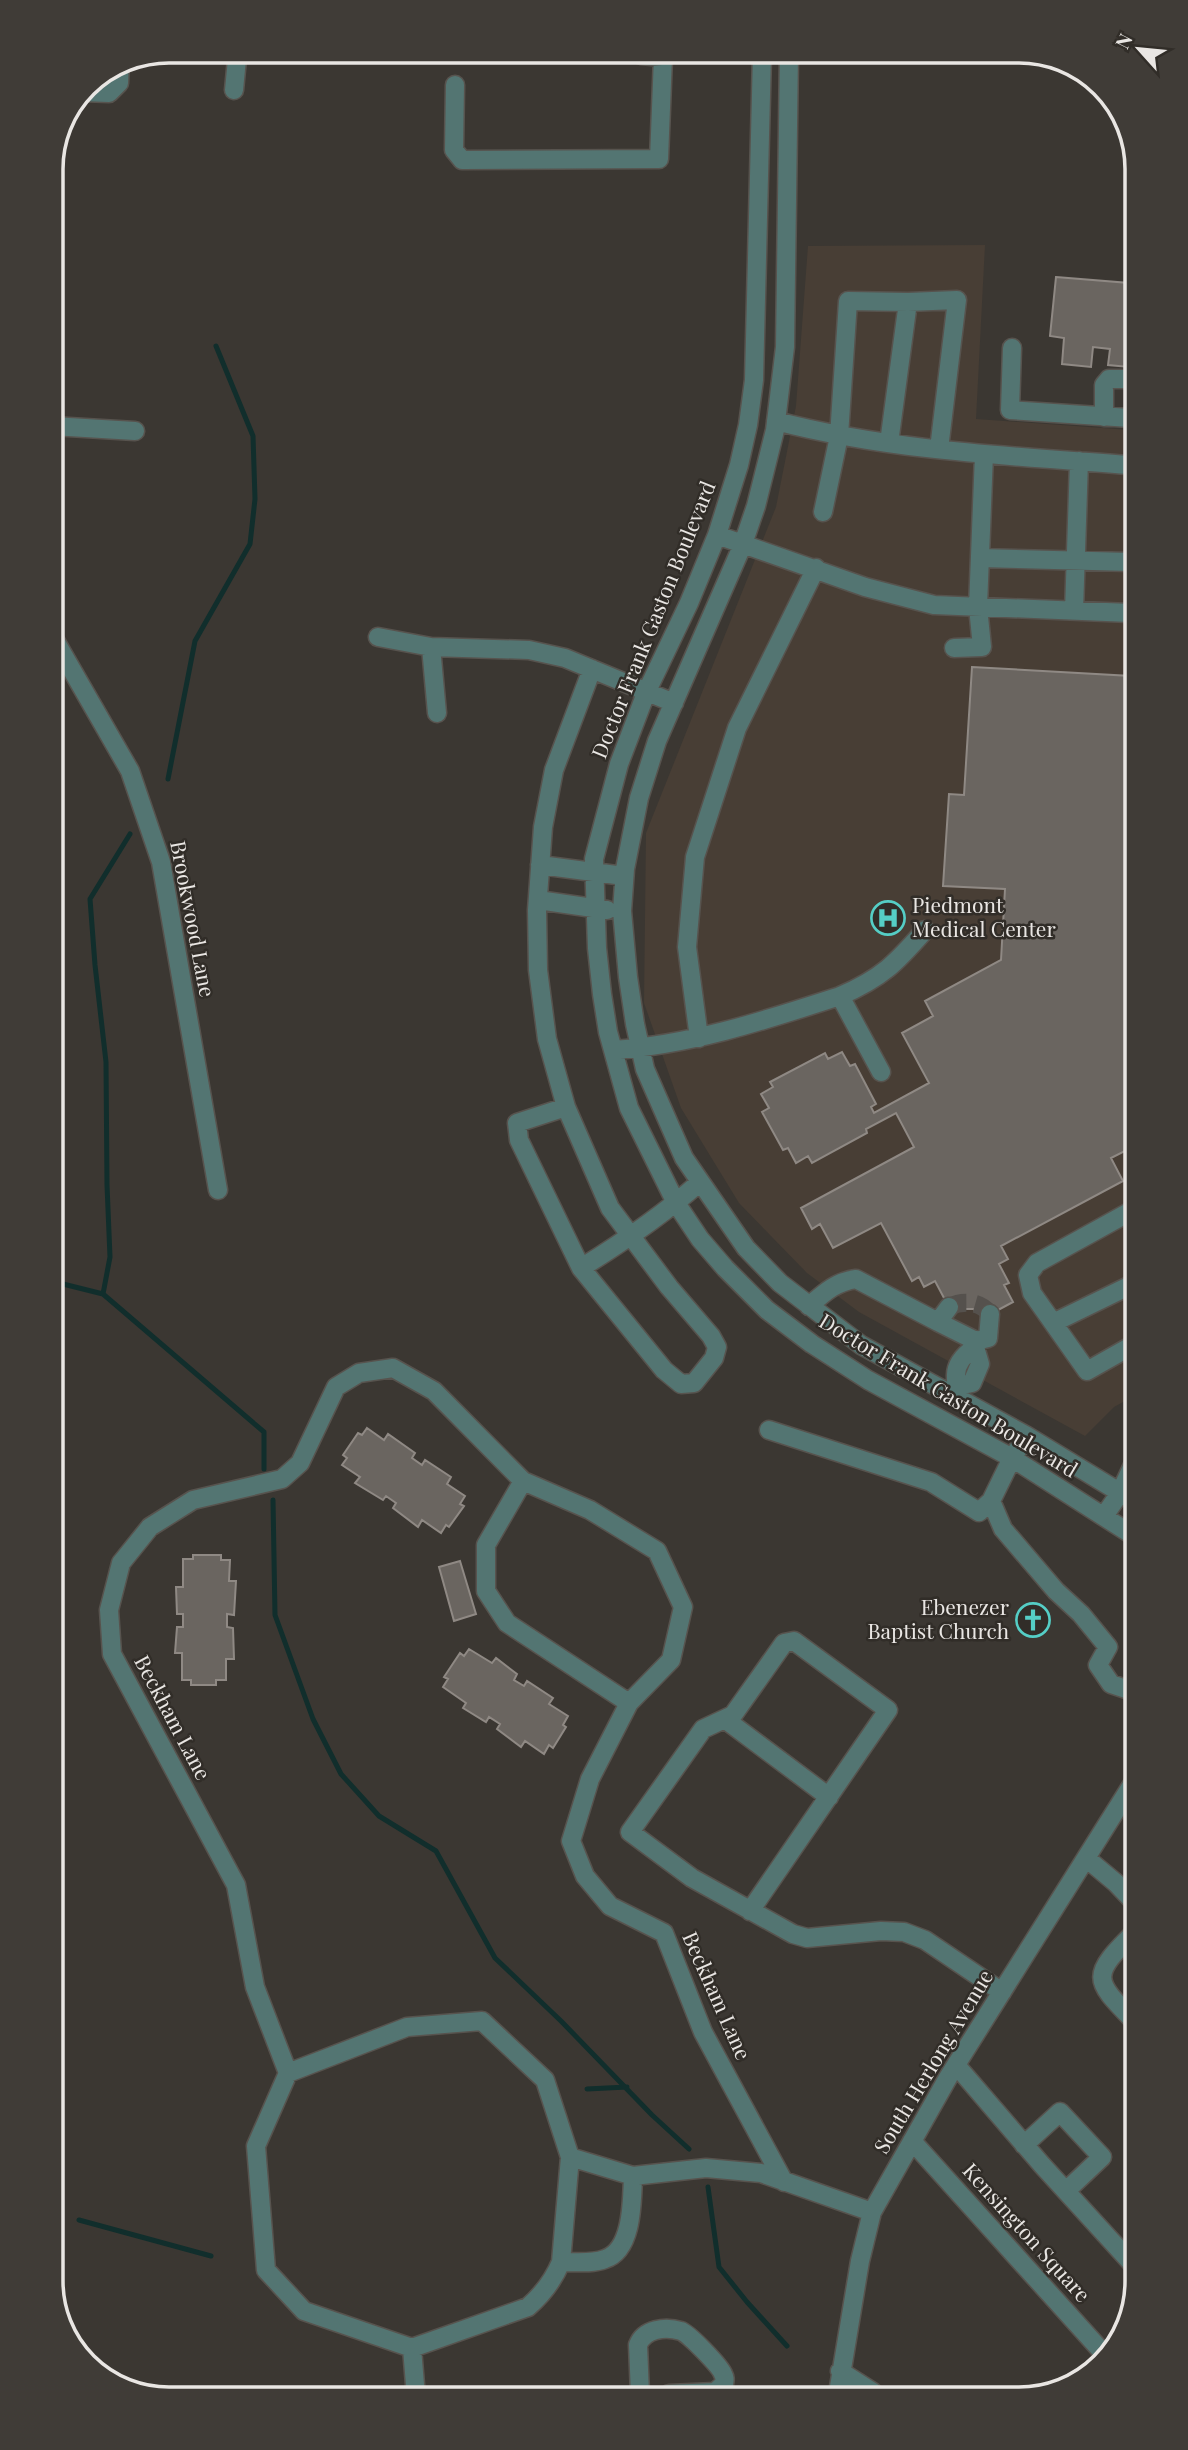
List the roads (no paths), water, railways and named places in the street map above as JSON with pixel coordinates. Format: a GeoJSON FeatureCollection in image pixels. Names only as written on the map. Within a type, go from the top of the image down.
{"type":"FeatureCollection","features":[{"type":"Feature","properties":{"kind":"street"},"geometry":{"type":"LineString","coordinates":[[234,90],[237,63]]}},
{"type":"Feature","properties":{"kind":"street"},"geometry":{"type":"LineString","coordinates":[[454,85],[454,150],[462,160],[659,159],[663,63]]}},
{"type":"Feature","properties":{"kind":"street","name":"Doctor Frank Gaston Boulevard"},"geometry":{"type":"LineString","coordinates":[[762,63],[754,380],[739,465],[717,534],[689,603],[646,693],[619,764],[594,859],[602,994],[608,1032],[629,1108],[676,1203],[725,1268],[776,1317],[812,1344],[867,1380],[1012,1458],[1125,1530]]}},
{"type":"Feature","properties":{"kind":"street","name":"Doctor Frank Gaston Boulevard"},"geometry":{"type":"LineString","coordinates":[[789,63],[785,347],[776,421],[756,506],[743,544],[657,741],[639,798],[624,876],[622,911],[640,1048],[645,1069],[684,1158],[746,1248],[780,1283],[861,1345],[955,1391],[1125,1496]]}},
{"type":"Feature","properties":{"kind":"street"},"geometry":{"type":"LineString","coordinates":[[96,93],[109,93],[119,83],[119,76]]}},
{"type":"Feature","properties":{"kind":"street"},"geometry":{"type":"LineString","coordinates":[[760,219],[788,219]]}},
{"type":"Feature","properties":{"kind":"street"},"geometry":{"type":"LineString","coordinates":[[823,512],[839,436],[849,300],[957,300],[939,449]]}},
{"type":"Feature","properties":{"kind":"street"},"geometry":{"type":"LineString","coordinates":[[889,443],[908,302]]}},
{"type":"Feature","properties":{"kind":"street"},"geometry":{"type":"LineString","coordinates":[[1012,348],[1010,410],[1125,418]]}},
{"type":"Feature","properties":{"kind":"street"},"geometry":{"type":"LineString","coordinates":[[1104,417],[1104,385],[1109,379],[1125,379]]}},
{"type":"Feature","properties":{"kind":"street"},"geometry":{"type":"LineString","coordinates":[[776,421],[839,436],[889,443],[984,454],[1125,465]]}},
{"type":"Feature","properties":{"kind":"street"},"geometry":{"type":"LineString","coordinates":[[63,427],[135,431]]}},
{"type":"Feature","properties":{"kind":"street"},"geometry":{"type":"LineString","coordinates":[[954,648],[982,647],[978,607],[984,454]]}},
{"type":"Feature","properties":{"kind":"street"},"geometry":{"type":"LineString","coordinates":[[1074,611],[1079,461]]}},
{"type":"Feature","properties":{"kind":"street"},"geometry":{"type":"LineString","coordinates":[[717,534],[865,587],[934,605],[1125,613]]}},
{"type":"Feature","properties":{"kind":"street"},"geometry":{"type":"LineString","coordinates":[[980,558],[1125,562]]}},
{"type":"Feature","properties":{"kind":"street"},"geometry":{"type":"LineString","coordinates":[[699,1038],[687,947],[695,857],[737,728],[816,568]]}},
{"type":"Feature","properties":{"kind":"street"},"geometry":{"type":"LineString","coordinates":[[378,637],[431,647],[529,650],[565,658],[674,703]]}},
{"type":"Feature","properties":{"kind":"street"},"geometry":{"type":"LineString","coordinates":[[431,647],[437,713]]}},
{"type":"Feature","properties":{"kind":"street","name":"Brookwood Lane"},"geometry":{"type":"LineString","coordinates":[[63,654],[130,771],[160,862],[218,1190]]}},
{"type":"Feature","properties":{"kind":"street"},"geometry":{"type":"LineString","coordinates":[[566,1107],[517,1123],[516,1132],[581,1268],[664,1370],[681,1384],[694,1383],[714,1359],[718,1347],[610,1208],[566,1107],[547,1039],[538,970],[538,900],[543,827],[554,770],[592,668]]}},
{"type":"Feature","properties":{"kind":"street"},"geometry":{"type":"LineString","coordinates":[[540,865],[624,876]]}},
{"type":"Feature","properties":{"kind":"street"},"geometry":{"type":"LineString","coordinates":[[538,900],[622,911]]}},
{"type":"Feature","properties":{"kind":"street"},"geometry":{"type":"LineString","coordinates":[[613,1050],[699,1038],[840,996],[862,987],[892,967],[925,930]]}},
{"type":"Feature","properties":{"kind":"street"},"geometry":{"type":"LineString","coordinates":[[840,996],[881,1072]]}},
{"type":"Feature","properties":{"kind":"street"},"geometry":{"type":"LineString","coordinates":[[581,1268],[630,1237],[699,1182]]}},
{"type":"Feature","properties":{"kind":"street"},"geometry":{"type":"LineString","coordinates":[[1125,1214],[1037,1263],[1028,1275],[1032,1293],[1087,1371],[1125,1350]]}},
{"type":"Feature","properties":{"kind":"street"},"geometry":{"type":"LineString","coordinates":[[809,1306],[843,1280],[856,1279],[975,1344]]}},
{"type":"Feature","properties":{"kind":"street"},"geometry":{"type":"LineString","coordinates":[[1053,1323],[1125,1288]]}},
{"type":"Feature","properties":{"kind":"street"},"geometry":{"type":"LineString","coordinates":[[937,1322],[949,1307]]}},
{"type":"Feature","properties":{"kind":"street"},"geometry":{"type":"LineString","coordinates":[[955,1391],[955,1374],[962,1356],[975,1344],[988,1338],[990,1314]]}},
{"type":"Feature","properties":{"kind":"street","name":"Beckham Lane"},"geometry":{"type":"LineString","coordinates":[[288,2073],[256,1987],[236,1885],[112,1654],[109,1610],[121,1563],[150,1527],[193,1500],[282,1479],[300,1463],[336,1387],[359,1373],[393,1368],[434,1391],[523,1481],[590,1510],[657,1551],[683,1607],[671,1660],[629,1703],[590,1780],[571,1841],[585,1876],[610,1906],[664,1933],[703,2032],[784,2182]]}},
{"type":"Feature","properties":{"kind":"street"},"geometry":{"type":"LineString","coordinates":[[769,1430],[931,1482],[979,1511],[990,1501],[1012,1458],[1027,1436]]}},
{"type":"Feature","properties":{"kind":"street"},"geometry":{"type":"LineString","coordinates":[[523,1481],[486,1545],[486,1591],[507,1623],[629,1703]]}},
{"type":"Feature","properties":{"kind":"street"},"geometry":{"type":"LineString","coordinates":[[1104,1516],[1125,1499]]}},
{"type":"Feature","properties":{"kind":"street"},"geometry":{"type":"LineString","coordinates":[[990,1501],[1003,1529],[1056,1591],[1082,1614],[1108,1647],[1098,1665],[1111,1684],[1125,1689]]}},
{"type":"Feature","properties":{"kind":"street"},"geometry":{"type":"LineString","coordinates":[[751,1911],[888,1710],[794,1641],[784,1643],[733,1715],[703,1729],[630,1832],[692,1878],[751,1911],[793,1934],[807,1938],[881,1931],[904,1932],[925,1940],[1002,1992]]}},
{"type":"Feature","properties":{"kind":"street"},"geometry":{"type":"LineString","coordinates":[[726,1720],[829,1797]]}},
{"type":"Feature","properties":{"kind":"street","name":"South Herlong Avenue"},"geometry":{"type":"LineString","coordinates":[[839,2387],[860,2260],[872,2212],[956,2065],[1125,1796]]}},
{"type":"Feature","properties":{"kind":"street"},"geometry":{"type":"LineString","coordinates":[[1086,1858],[1125,1892]]}},
{"type":"Feature","properties":{"kind":"street"},"geometry":{"type":"LineString","coordinates":[[1125,1942],[1104,1969],[1101,1980],[1103,1989],[1125,2012]]}},
{"type":"Feature","properties":{"kind":"street"},"geometry":{"type":"LineString","coordinates":[[482,2021],[545,2080],[570,2157],[561,2262],[548,2287],[528,2307],[412,2348],[304,2312],[267,2270],[256,2146],[288,2073],[407,2027],[482,2021]]}},
{"type":"Feature","properties":{"kind":"street"},"geometry":{"type":"LineString","coordinates":[[956,2065],[1024,2145],[1125,2256]]}},
{"type":"Feature","properties":{"kind":"street"},"geometry":{"type":"LineString","coordinates":[[1024,2145],[1060,2112],[1102,2157],[1066,2191]]}},
{"type":"Feature","properties":{"kind":"street","name":"Kensington Square"},"geometry":{"type":"LineString","coordinates":[[912,2141],[1101,2349]]}},
{"type":"Feature","properties":{"kind":"street"},"geometry":{"type":"LineString","coordinates":[[570,2157],[633,2176],[706,2168],[761,2173],[872,2212]]}},
{"type":"Feature","properties":{"kind":"street"},"geometry":{"type":"LineString","coordinates":[[561,2262],[605,2259],[616,2250],[631,2219],[633,2176]]}},
{"type":"Feature","properties":{"kind":"street"},"geometry":{"type":"LineString","coordinates":[[640,2387],[638,2345],[641,2338],[650,2331],[679,2331],[688,2336],[723,2372],[724,2384],[721,2387]]}},
{"type":"Feature","properties":{"kind":"street"},"geometry":{"type":"LineString","coordinates":[[412,2348],[415,2387]]}},
{"type":"Feature","properties":{"kind":"street"},"geometry":{"type":"LineString","coordinates":[[840,2371],[865,2387]]}},
{"type":"Feature","properties":{"kind":"waterway"},"geometry":{"type":"LineString","coordinates":[[168,779],[195,641],[250,544],[255,499],[253,436],[216,346]]}},
{"type":"Feature","properties":{"kind":"waterway"},"geometry":{"type":"LineString","coordinates":[[130,834],[90,899],[106,1062],[110,1257],[103,1294],[264,1432],[264,1469]]}},
{"type":"Feature","properties":{"kind":"waterway"},"geometry":{"type":"LineString","coordinates":[[63,1284],[103,1294]]}},
{"type":"Feature","properties":{"kind":"waterway"},"geometry":{"type":"LineString","coordinates":[[273,1500],[275,1615],[313,1719],[341,1774],[379,1816],[436,1851],[495,1958],[689,2149]]}},
{"type":"Feature","properties":{"kind":"waterway"},"geometry":{"type":"LineString","coordinates":[[587,2089],[627,2087]]}},
{"type":"Feature","properties":{"kind":"waterway"},"geometry":{"type":"LineString","coordinates":[[708,2187],[719,2267],[787,2346]]}},
{"type":"Feature","properties":{"kind":"waterway"},"geometry":{"type":"LineString","coordinates":[[79,2220],[211,2256]]}},
{"type":"Feature","properties":{"kind":"tunnel"},"geometry":{"type":"LineString","coordinates":[[949,1307],[971,1303],[981,1306],[990,1314]]}},
{"type":"Feature","properties":{"kind":"place","name":"Piedmont Medical Center"},"geometry":{"type":"Point","coordinates":[888,918]}},
{"type":"Feature","properties":{"kind":"place","name":"Ebenezer Baptist Church"},"geometry":{"type":"Point","coordinates":[1033,1620]}}]}
